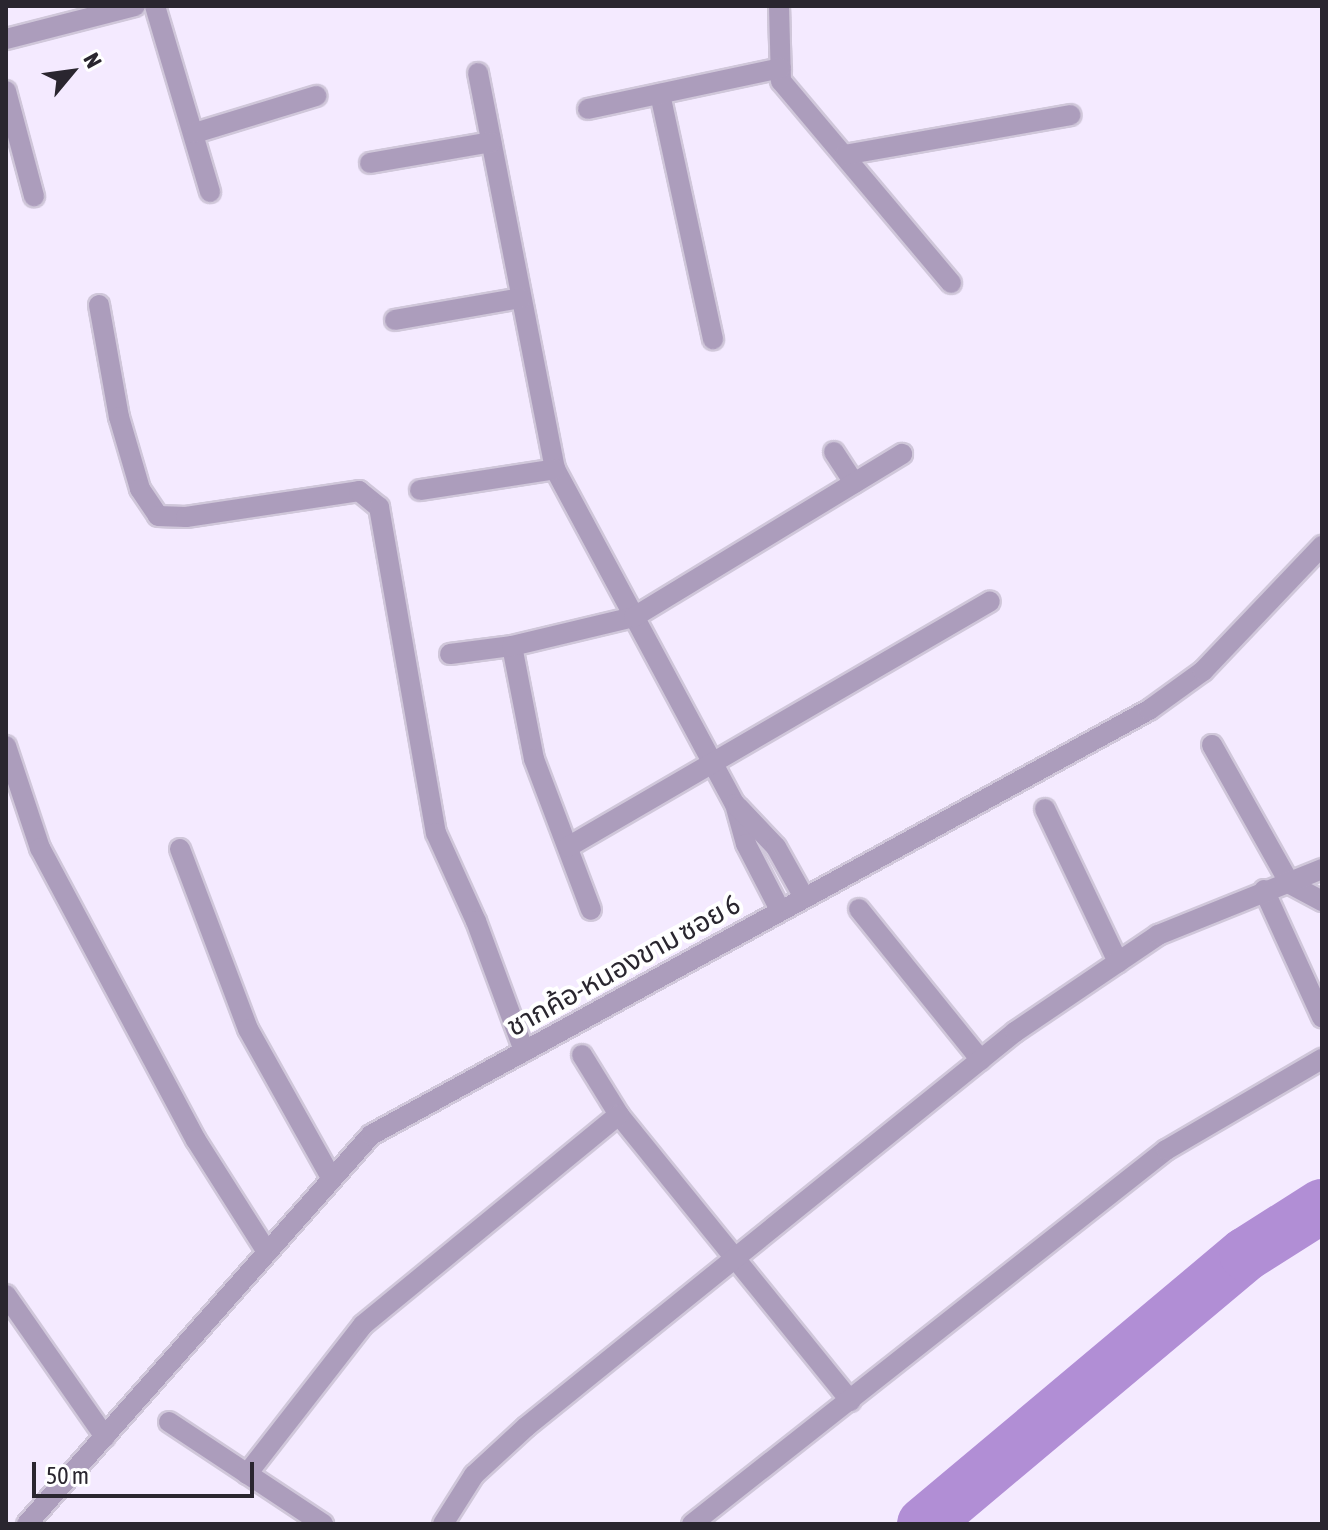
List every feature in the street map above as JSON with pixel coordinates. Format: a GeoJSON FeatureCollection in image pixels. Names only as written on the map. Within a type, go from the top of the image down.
{"type":"FeatureCollection","features":[{"type":"Feature","properties":{"kind":"street"},"geometry":{"type":"LineString","coordinates":[[6,39],[135,6]]}},
{"type":"Feature","properties":{"kind":"street"},"geometry":{"type":"LineString","coordinates":[[155,6],[210,192]]}},
{"type":"Feature","properties":{"kind":"street"},"geometry":{"type":"LineString","coordinates":[[779,6],[781,81],[951,283]]}},
{"type":"Feature","properties":{"kind":"street"},"geometry":{"type":"LineString","coordinates":[[588,109],[781,68]]}},
{"type":"Feature","properties":{"kind":"street"},"geometry":{"type":"LineString","coordinates":[[478,73],[555,469],[735,804],[746,844],[780,910]]}},
{"type":"Feature","properties":{"kind":"street"},"geometry":{"type":"LineString","coordinates":[[6,91],[34,196]]}},
{"type":"Feature","properties":{"kind":"street"},"geometry":{"type":"LineString","coordinates":[[660,94],[713,339]]}},
{"type":"Feature","properties":{"kind":"street"},"geometry":{"type":"LineString","coordinates":[[195,133],[316,96]]}},
{"type":"Feature","properties":{"kind":"street"},"geometry":{"type":"LineString","coordinates":[[844,155],[1070,115]]}},
{"type":"Feature","properties":{"kind":"street"},"geometry":{"type":"LineString","coordinates":[[370,163],[491,142]]}},
{"type":"Feature","properties":{"kind":"street"},"geometry":{"type":"LineString","coordinates":[[395,320],[521,298]]}},
{"type":"Feature","properties":{"kind":"street"},"geometry":{"type":"LineString","coordinates":[[99,305],[123,431],[140,489],[158,516],[186,517],[359,491],[379,507],[436,833],[476,921],[524,1051]]}},
{"type":"Feature","properties":{"kind":"street"},"geometry":{"type":"LineString","coordinates":[[834,452],[854,483]]}},
{"type":"Feature","properties":{"kind":"street"},"geometry":{"type":"LineString","coordinates":[[450,654],[512,646],[634,617],[902,454]]}},
{"type":"Feature","properties":{"kind":"street"},"geometry":{"type":"LineString","coordinates":[[420,490],[555,469]]}},
{"type":"Feature","properties":{"kind":"street","name":"ชากค้อ-หนองขาม ซอย 6"},"geometry":{"type":"LineString","coordinates":[[27,1524],[371,1135],[1149,710],[1203,671],[1322,546]]}},
{"type":"Feature","properties":{"kind":"street"},"geometry":{"type":"LineString","coordinates":[[568,847],[990,601]]}},
{"type":"Feature","properties":{"kind":"street"},"geometry":{"type":"LineString","coordinates":[[512,646],[534,759],[591,910]]}},
{"type":"Feature","properties":{"kind":"street"},"geometry":{"type":"LineString","coordinates":[[1212,745],[1290,884],[1322,901]]}},
{"type":"Feature","properties":{"kind":"street"},"geometry":{"type":"LineString","coordinates":[[6,746],[40,848],[196,1140],[267,1252]]}},
{"type":"Feature","properties":{"kind":"street"},"geometry":{"type":"LineString","coordinates":[[735,804],[776,847],[804,897]]}},
{"type":"Feature","properties":{"kind":"street"},"geometry":{"type":"LineString","coordinates":[[1045,809],[1118,962]]}},
{"type":"Feature","properties":{"kind":"street"},"geometry":{"type":"LineString","coordinates":[[180,849],[248,1029],[332,1179]]}},
{"type":"Feature","properties":{"kind":"street"},"geometry":{"type":"LineString","coordinates":[[443,1524],[474,1475],[526,1427],[981,1060],[1158,935],[1322,869]]}},
{"type":"Feature","properties":{"kind":"street"},"geometry":{"type":"LineString","coordinates":[[1264,890],[1322,1017]]}},
{"type":"Feature","properties":{"kind":"street"},"geometry":{"type":"LineString","coordinates":[[859,909],[981,1060]]}},
{"type":"Feature","properties":{"kind":"street"},"geometry":{"type":"LineString","coordinates":[[582,1055],[619,1115],[851,1401]]}},
{"type":"Feature","properties":{"kind":"street"},"geometry":{"type":"LineString","coordinates":[[692,1524],[1166,1150],[1322,1059]]}},
{"type":"Feature","properties":{"kind":"street"},"geometry":{"type":"LineString","coordinates":[[247,1474],[363,1325],[619,1115]]}},
{"type":"Feature","properties":{"kind":"street"},"geometry":{"type":"LineString","coordinates":[[6,1295],[105,1437]]}},
{"type":"Feature","properties":{"kind":"street"},"geometry":{"type":"LineString","coordinates":[[169,1422],[323,1524]]}},
{"type":"Feature","properties":{"kind":"waterway"},"geometry":{"type":"LineString","coordinates":[[924,1524],[1246,1254],[1322,1206]]}}]}
